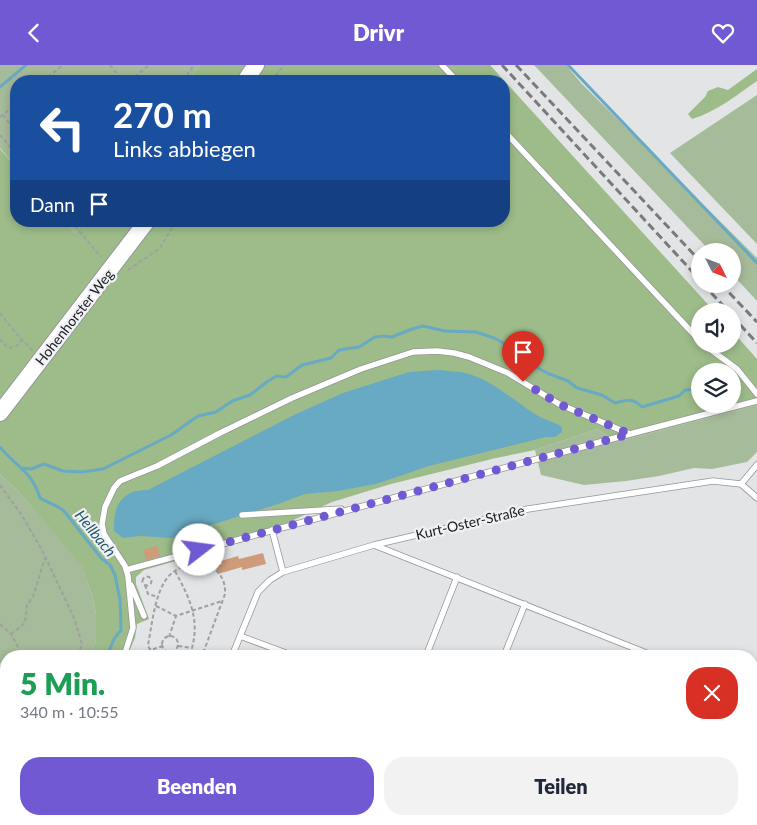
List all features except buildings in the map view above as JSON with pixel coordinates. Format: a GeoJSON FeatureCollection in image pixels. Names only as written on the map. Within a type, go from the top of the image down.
{"type":"FeatureCollection","features":[{"type":"Feature","properties":{"kind":"street","name":"Hohenhorster Weg"},"geometry":{"type":"LineString","coordinates":[[0,413],[142,227]]}},
{"type":"Feature","properties":{"kind":"lane"},"geometry":{"type":"LineString","coordinates":[[442,65],[452,75]]}},
{"type":"Feature","properties":{"kind":"lane"},"geometry":{"type":"LineString","coordinates":[[510,137],[691,331]]}},
{"type":"Feature","properties":{"kind":"lane"},"geometry":{"type":"LineString","coordinates":[[144,617],[127,573],[104,533],[102,524],[104,507],[120,481],[157,466],[292,398],[362,369],[413,352],[437,351],[454,353],[475,359],[508,373],[559,404],[630,434]]}},
{"type":"Feature","properties":{"kind":"lane"},"geometry":{"type":"LineString","coordinates":[[716,353],[737,369],[757,394]]}},
{"type":"Feature","properties":{"kind":"lane"},"geometry":{"type":"LineString","coordinates":[[127,573],[272,530],[757,401]]}},
{"type":"Feature","properties":{"kind":"lane"},"geometry":{"type":"LineString","coordinates":[[757,465],[741,485],[757,498]]}},
{"type":"Feature","properties":{"kind":"lane","name":"Kurt-Oster-Straße"},"geometry":{"type":"LineString","coordinates":[[234,650],[258,592],[270,579],[283,571],[374,545],[528,509],[713,481],[741,485]]}},
{"type":"Feature","properties":{"kind":"lane"},"geometry":{"type":"LineString","coordinates":[[242,515],[353,508]]}},
{"type":"Feature","properties":{"kind":"lane"},"geometry":{"type":"LineString","coordinates":[[272,530],[283,571]]}},
{"type":"Feature","properties":{"kind":"lane"},"geometry":{"type":"LineString","coordinates":[[374,545],[639,650]]}},
{"type":"Feature","properties":{"kind":"lane"},"geometry":{"type":"LineString","coordinates":[[126,650],[133,628],[127,573]]}},
{"type":"Feature","properties":{"kind":"lane"},"geometry":{"type":"LineString","coordinates":[[428,650],[457,577]]}},
{"type":"Feature","properties":{"kind":"lane"},"geometry":{"type":"LineString","coordinates":[[506,650],[525,604]]}},
{"type":"Feature","properties":{"kind":"lane"},"geometry":{"type":"LineString","coordinates":[[240,636],[278,650]]}},
{"type":"Feature","properties":{"kind":"path"},"geometry":{"type":"LineString","coordinates":[[51,75],[63,65]]}},
{"type":"Feature","properties":{"kind":"path"},"geometry":{"type":"LineString","coordinates":[[110,65],[118,75]]}},
{"type":"Feature","properties":{"kind":"path"},"geometry":{"type":"LineString","coordinates":[[137,75],[149,65]]}},
{"type":"Feature","properties":{"kind":"path"},"geometry":{"type":"LineString","coordinates":[[276,75],[284,65]]}},
{"type":"Feature","properties":{"kind":"path"},"geometry":{"type":"LineString","coordinates":[[1,116],[10,126]]}},
{"type":"Feature","properties":{"kind":"path"},"geometry":{"type":"LineString","coordinates":[[0,135],[10,148]]}},
{"type":"Feature","properties":{"kind":"path"},"geometry":{"type":"LineString","coordinates":[[76,228],[111,269]]}},
{"type":"Feature","properties":{"kind":"path"},"geometry":{"type":"LineString","coordinates":[[0,313],[22,340],[41,359]]}},
{"type":"Feature","properties":{"kind":"path"},"geometry":{"type":"LineString","coordinates":[[0,339],[8,348],[17,346],[22,340]]}},
{"type":"Feature","properties":{"kind":"path"},"geometry":{"type":"LineString","coordinates":[[0,485],[21,513],[45,557],[74,619],[82,644],[80,650]]}},
{"type":"Feature","properties":{"kind":"path"},"geometry":{"type":"LineString","coordinates":[[11,634],[25,623],[27,605],[33,597],[45,557]]}},
{"type":"Feature","properties":{"kind":"path"},"geometry":{"type":"LineString","coordinates":[[163,646],[151,650],[148,645],[158,597],[165,581],[176,571],[198,564],[213,568],[222,576],[225,594],[204,650]]}},
{"type":"Feature","properties":{"kind":"path"},"geometry":{"type":"LineString","coordinates":[[176,571],[193,609],[194,641],[192,648],[178,647]]}},
{"type":"Feature","properties":{"kind":"path"},"geometry":{"type":"LineString","coordinates":[[145,585],[148,594],[158,597]]}},
{"type":"Feature","properties":{"kind":"path"},"geometry":{"type":"LineString","coordinates":[[156,606],[176,616],[223,601]]}},
{"type":"Feature","properties":{"kind":"path"},"geometry":{"type":"LineString","coordinates":[[165,650],[163,646],[164,640],[169,637],[176,616]]}},
{"type":"Feature","properties":{"kind":"path"},"geometry":{"type":"LineString","coordinates":[[0,623],[11,634],[20,650]]}},
{"type":"Feature","properties":{"kind":"path"},"geometry":{"type":"LineString","coordinates":[[169,637],[176,639],[178,647]]}},
{"type":"Feature","properties":{"kind":"green space"},"geometry":{"type":"Polygon","coordinates":[[[0,65],[200,65],[192,75],[10,75],[10,160],[0,148],[0,65]]]}},
{"type":"Feature","properties":{"kind":"green space"},"geometry":{"type":"Polygon","coordinates":[[[200,65],[490,65],[499,75],[192,75],[200,65]]]}},
{"type":"Feature","properties":{"kind":"green space"},"geometry":{"type":"Polygon","coordinates":[[[534,65],[566,65],[581,83],[757,258],[757,301],[741,284],[741,243],[702,243],[534,65]]]}},
{"type":"Feature","properties":{"kind":"green space"},"geometry":{"type":"Polygon","coordinates":[[[757,69],[757,81],[726,103],[692,119],[688,114],[705,97],[708,91],[718,87],[728,90],[757,69]]]}},
{"type":"Feature","properties":{"kind":"green space"},"geometry":{"type":"Polygon","coordinates":[[[510,87],[691,286],[691,293],[698,293],[707,303],[691,303],[691,353],[741,353],[741,341],[757,359],[757,405],[741,409],[741,363],[691,363],[691,413],[727,413],[616,442],[598,429],[535,450],[391,484],[332,502],[253,539],[144,570],[136,577],[136,584],[149,619],[137,624],[135,638],[130,650],[92,650],[96,641],[96,615],[92,595],[82,566],[19,492],[0,474],[0,149],[10,160],[10,227],[70,227],[75,233],[80,227],[510,227],[510,87]]]}},
{"type":"Feature","properties":{"kind":"green space"},"geometry":{"type":"Polygon","coordinates":[[[757,95],[757,244],[670,153],[757,95]]]}},
{"type":"Feature","properties":{"kind":"green space"},"geometry":{"type":"Polygon","coordinates":[[[70,227],[80,227],[75,233],[70,227]]]}},
{"type":"Feature","properties":{"kind":"green space"},"geometry":{"type":"Polygon","coordinates":[[[757,405],[757,452],[747,462],[712,469],[694,468],[659,476],[584,485],[541,475],[535,450],[598,429],[616,442],[727,413],[741,413],[741,409],[757,405]]]}},
{"type":"Feature","properties":{"kind":"green space"},"geometry":{"type":"Polygon","coordinates":[[[0,474],[19,492],[82,565],[92,595],[96,615],[96,641],[92,650],[0,650],[0,474]]]}},
{"type":"Feature","properties":{"kind":"water"},"geometry":{"type":"Polygon","coordinates":[[[438,370],[465,373],[485,381],[538,416],[562,427],[562,432],[555,437],[546,437],[429,466],[376,484],[338,491],[305,494],[208,526],[188,536],[123,538],[114,531],[117,507],[125,496],[131,493],[148,490],[296,414],[343,393],[409,372],[438,370]]]}},
{"type":"Feature","properties":{"kind":"waterway"},"geometry":{"type":"LineString","coordinates":[[14,75],[26,65]]}},
{"type":"Feature","properties":{"kind":"waterway"},"geometry":{"type":"LineString","coordinates":[[568,65],[757,263]]}},
{"type":"Feature","properties":{"kind":"waterway"},"geometry":{"type":"LineString","coordinates":[[0,87],[10,79]]}},
{"type":"Feature","properties":{"kind":"waterway"},"geometry":{"type":"LineString","coordinates":[[21,468],[31,469],[44,464],[63,471],[82,472],[103,469],[171,435],[198,416],[216,412],[232,401],[250,395],[277,376],[286,377],[302,365],[331,358],[339,350],[359,347],[375,337],[392,337],[423,326],[445,331],[476,332],[494,338],[525,354],[538,368],[547,373],[568,381],[577,388],[602,395],[615,403],[626,400],[642,407],[679,396],[685,390],[691,390]]}},
{"type":"Feature","properties":{"kind":"waterway","name":"Hellbach"},"geometry":{"type":"LineString","coordinates":[[0,447],[33,482],[40,498],[64,511],[101,558],[110,565],[115,575],[120,600],[121,630],[114,639],[109,650]]}},
{"type":"Feature","properties":{"kind":"railway"},"geometry":{"type":"LineString","coordinates":[[502,65],[691,270]]}},
{"type":"Feature","properties":{"kind":"railway"},"geometry":{"type":"LineString","coordinates":[[516,65],[691,251]]}},
{"type":"Feature","properties":{"kind":"railway"},"geometry":{"type":"LineString","coordinates":[[711,293],[721,303]]}},
{"type":"Feature","properties":{"kind":"railway"},"geometry":{"type":"LineString","coordinates":[[730,293],[757,322]]}},
{"type":"Feature","properties":{"kind":"railway"},"geometry":{"type":"LineString","coordinates":[[741,326],[757,343]]}},
{"type":"Feature","properties":{"kind":"route"},"geometry":{"type":"LineString","coordinates":[[199,550],[630,434],[559,404],[523,382]]}}]}
